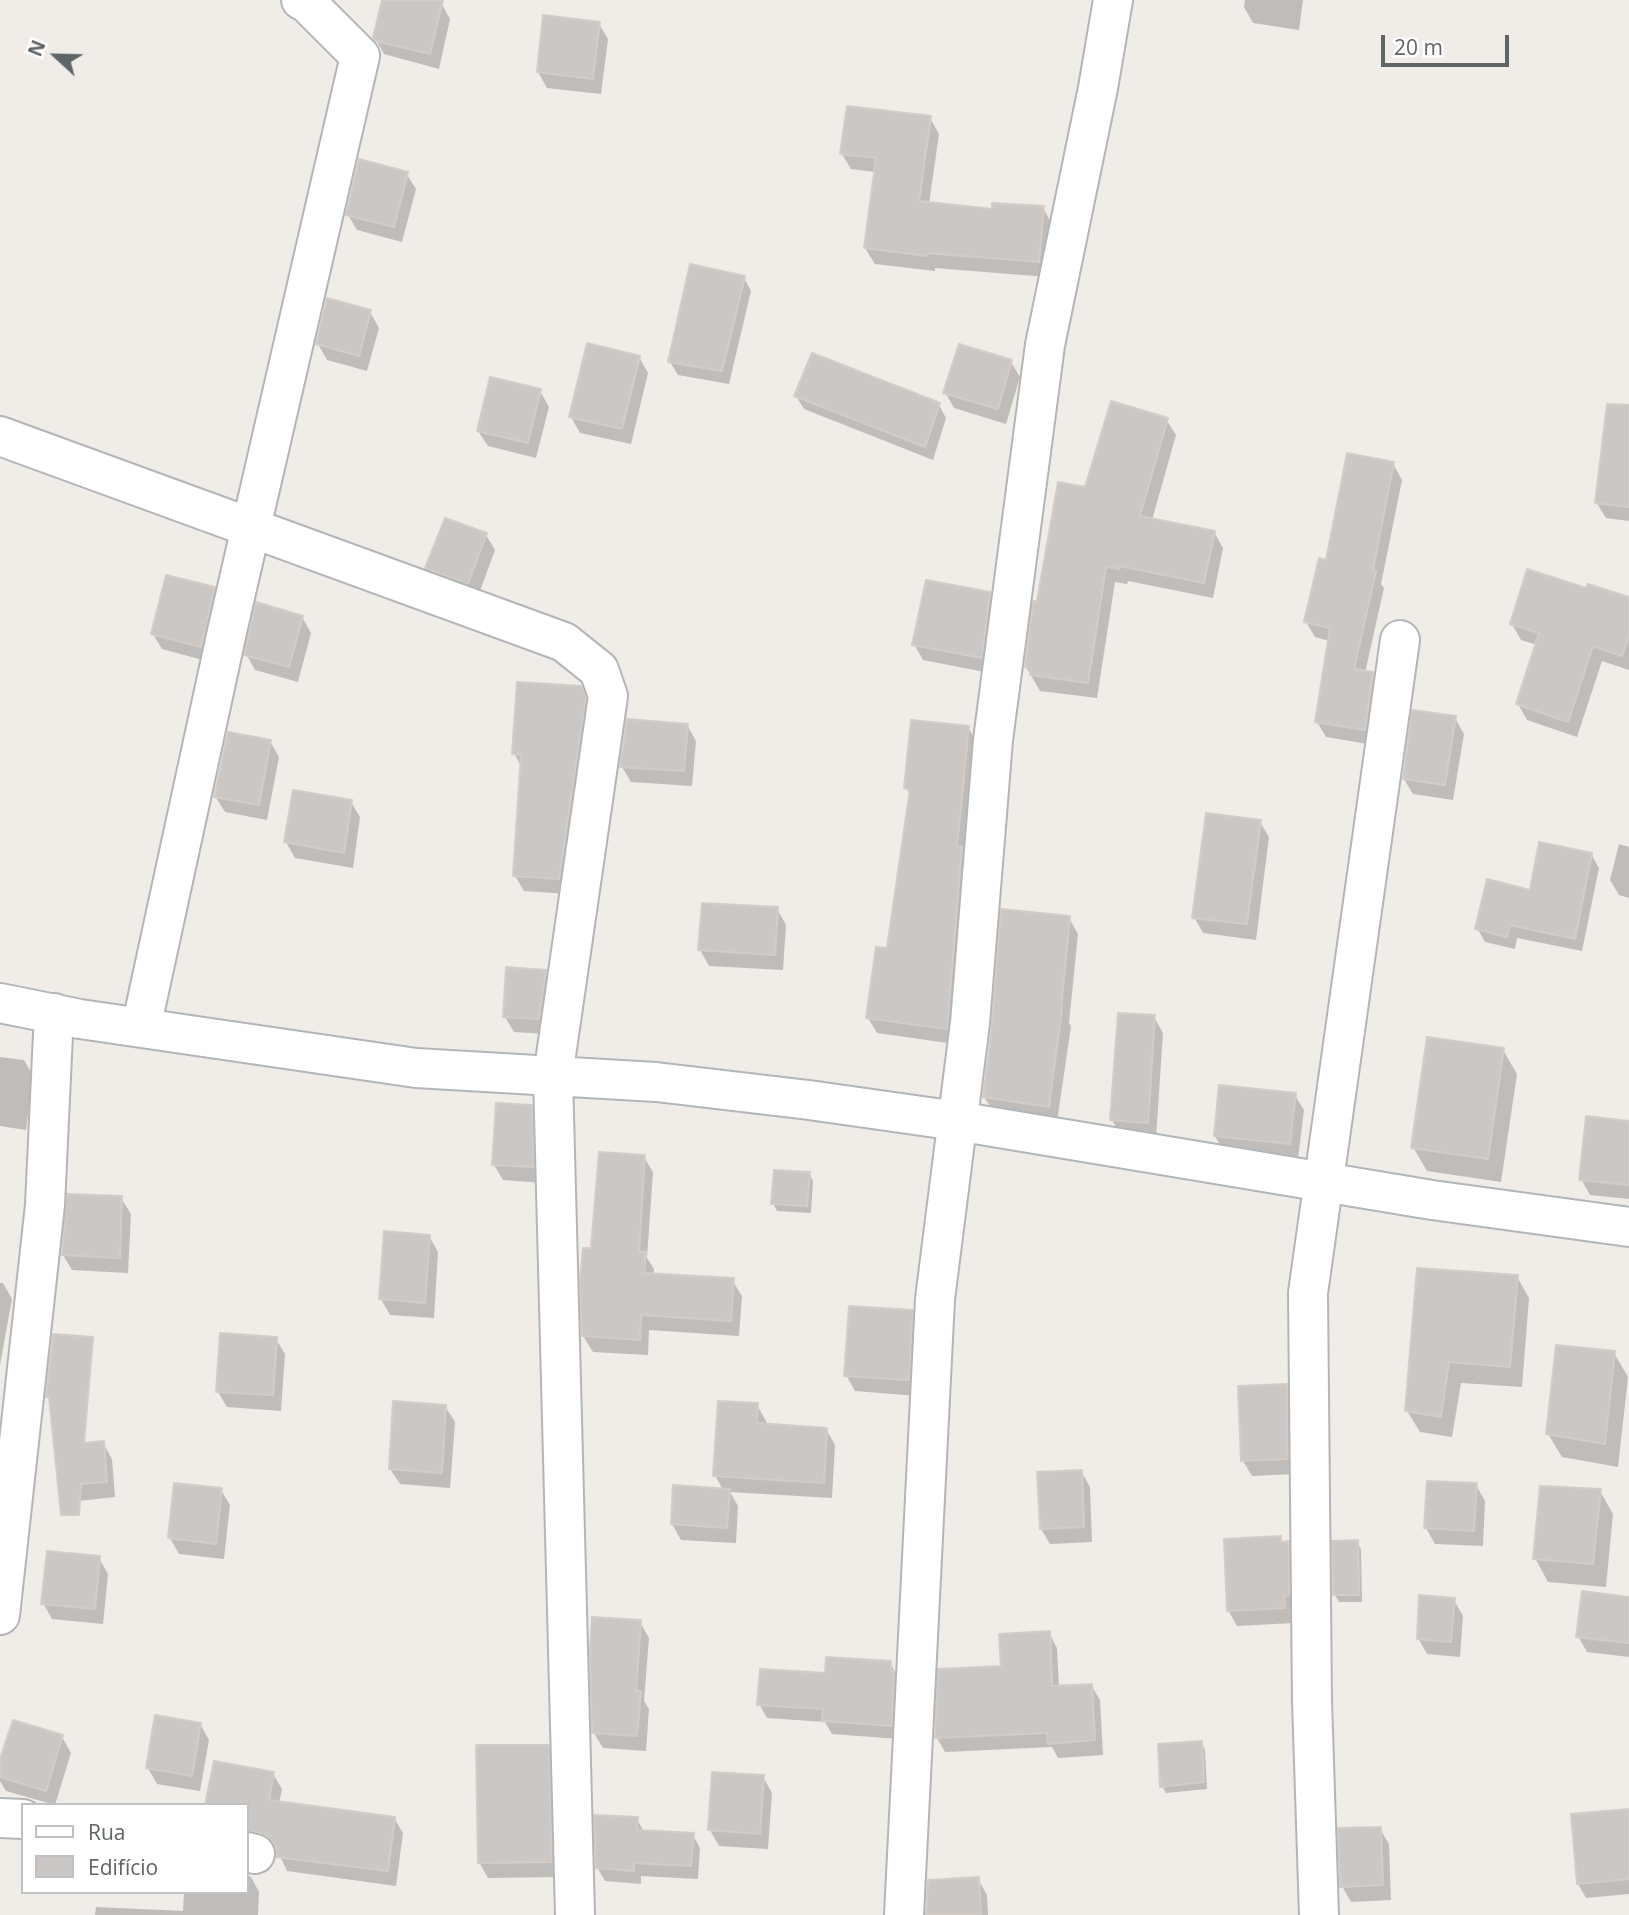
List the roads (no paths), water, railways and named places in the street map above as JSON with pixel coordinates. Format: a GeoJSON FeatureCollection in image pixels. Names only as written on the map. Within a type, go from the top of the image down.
{"type":"FeatureCollection","features":[{"type":"Feature","properties":{"kind":"street"},"geometry":{"type":"LineString","coordinates":[[141,1028],[228,627],[360,56],[301,0]]}},
{"type":"Feature","properties":{"kind":"street"},"geometry":{"type":"LineString","coordinates":[[904,1915],[935,1299],[970,1023],[993,740],[1045,345],[1098,88],[1113,0]]}},
{"type":"Feature","properties":{"kind":"street"},"geometry":{"type":"LineString","coordinates":[[0,436],[564,642],[598,670],[608,696],[553,1076],[575,1915]]}},
{"type":"Feature","properties":{"kind":"street"},"geometry":{"type":"LineString","coordinates":[[1318,1915],[1312,1701],[1308,1293],[1400,640]]}},
{"type":"Feature","properties":{"kind":"street"},"geometry":{"type":"LineString","coordinates":[[0,1003],[141,1028],[416,1068],[656,1082],[809,1100],[957,1121],[1432,1200],[1629,1227]]}},
{"type":"Feature","properties":{"kind":"street"},"geometry":{"type":"LineString","coordinates":[[0,1615],[45,1205],[54,1013]]}},
{"type":"Feature","properties":{"kind":"street"},"geometry":{"type":"LineString","coordinates":[[0,1818],[21,1819]]}}]}
